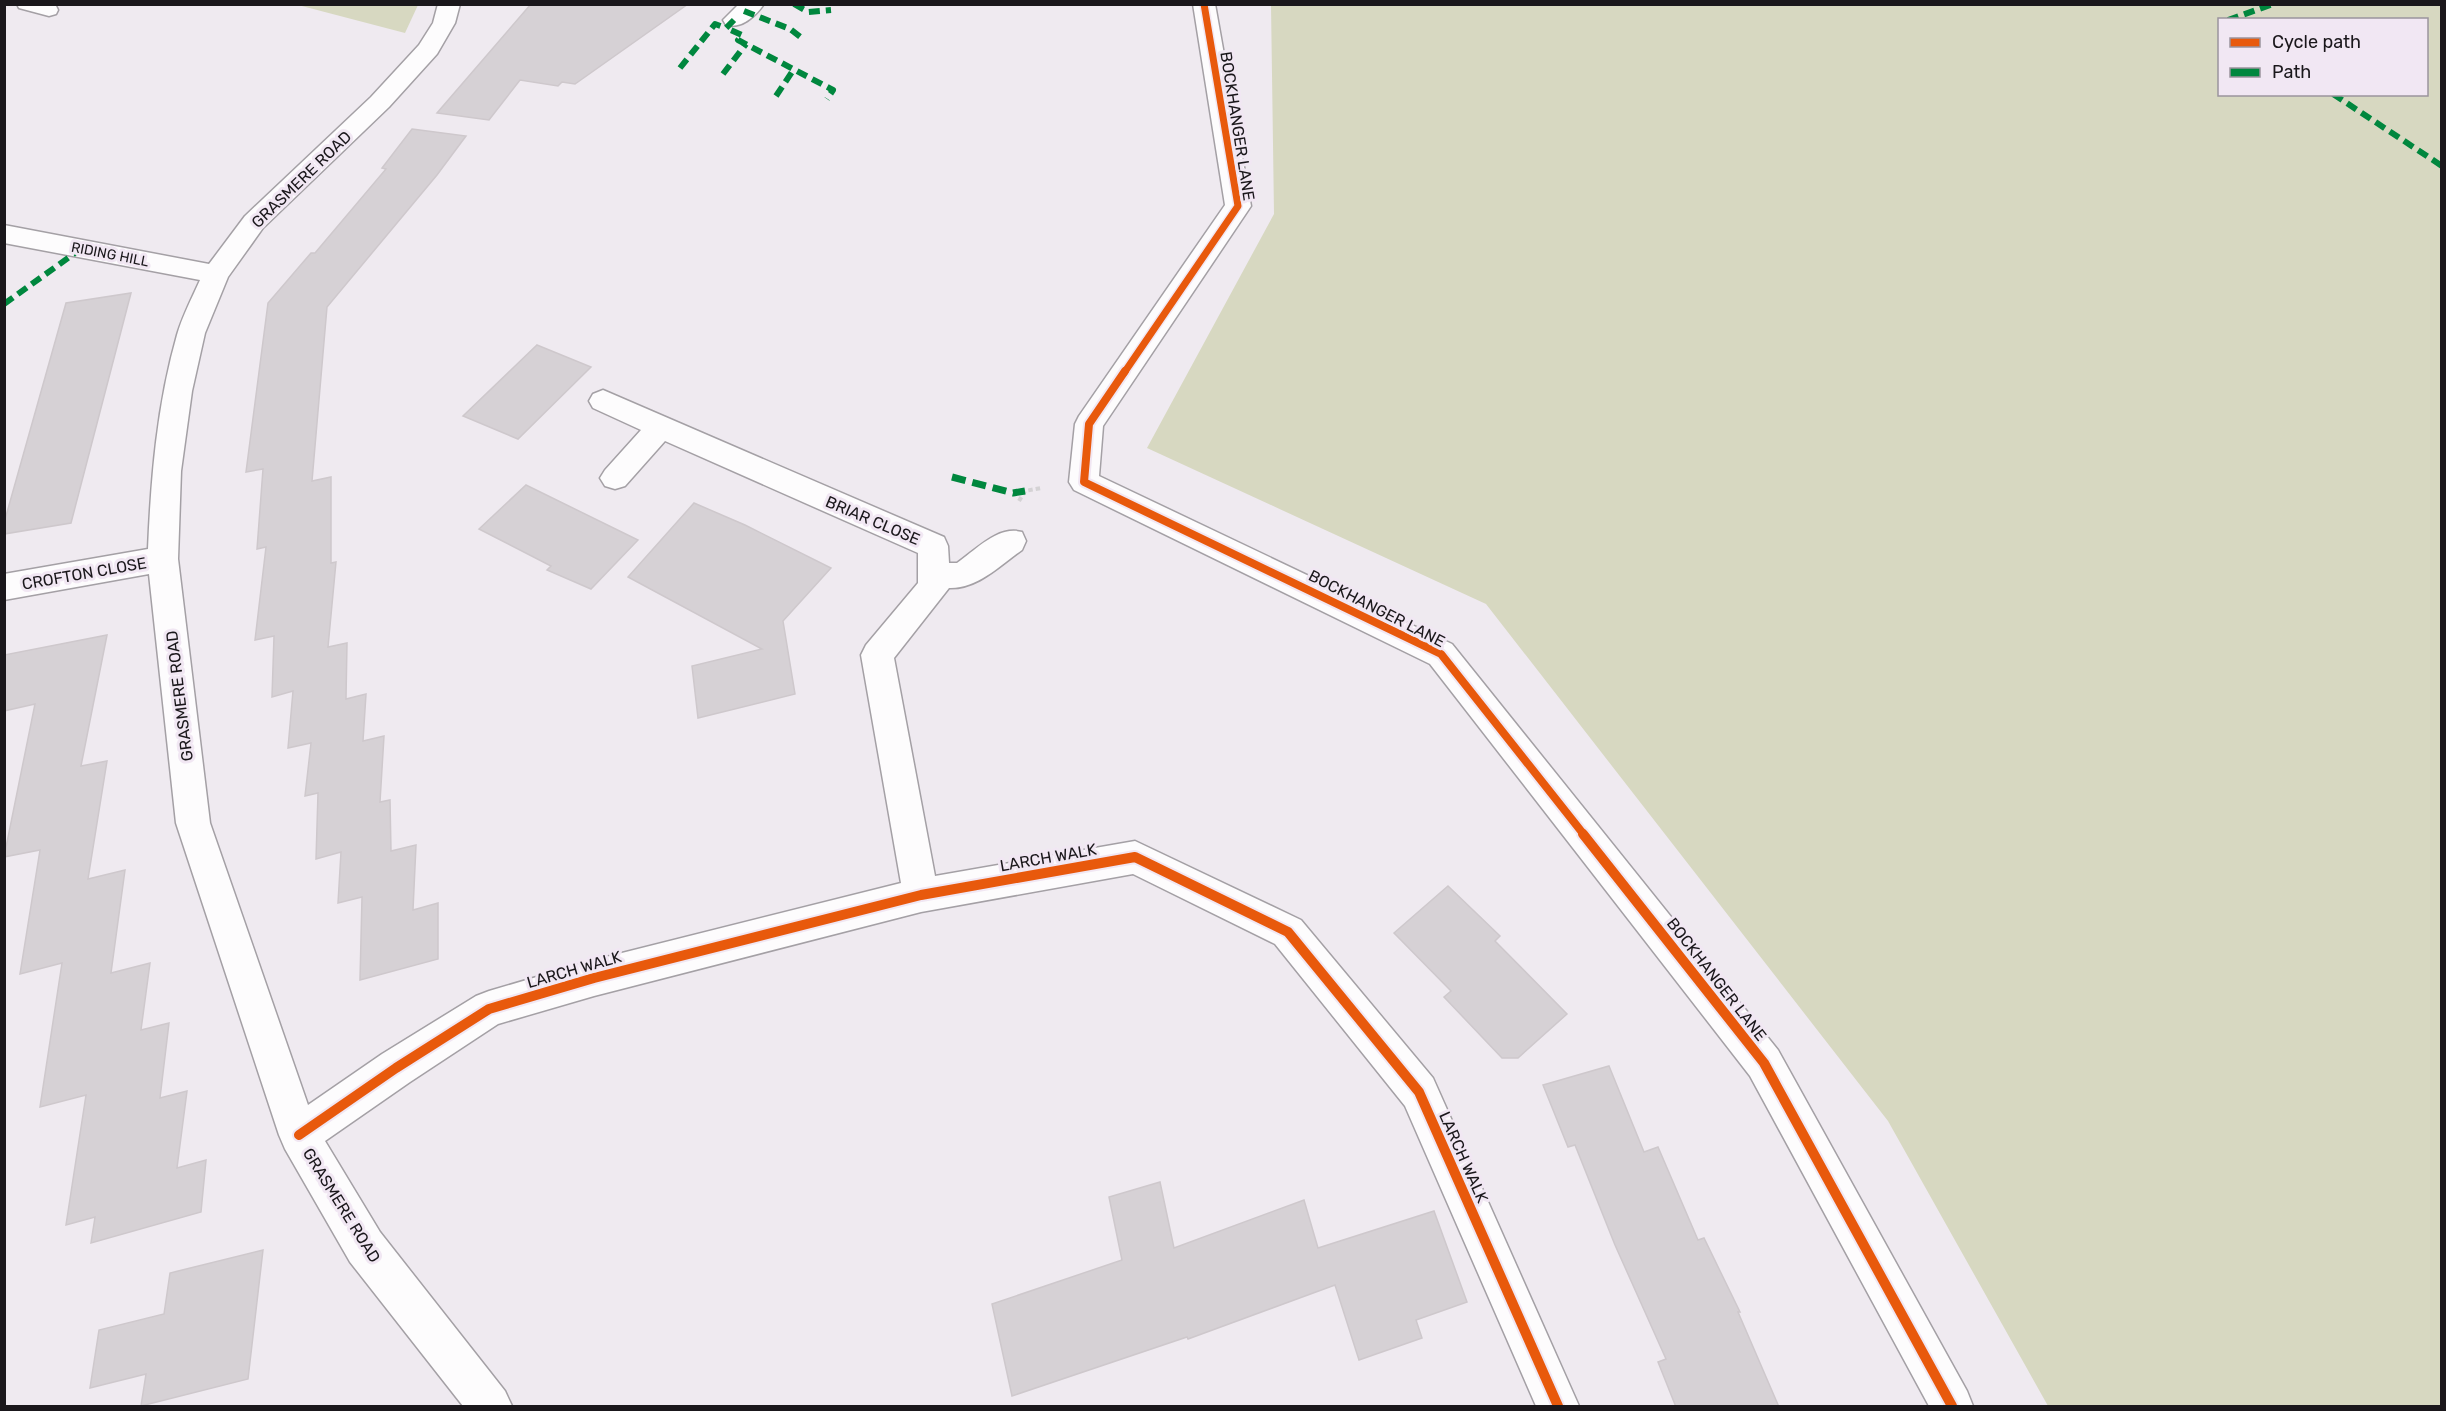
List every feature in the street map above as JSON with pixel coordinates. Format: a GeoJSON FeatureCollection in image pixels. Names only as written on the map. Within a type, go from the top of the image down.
{"type":"FeatureCollection","features":[{"type":"Feature","properties":{"kind":"street","name":"GRASMERE ROAD"},"geometry":{"type":"LineString","coordinates":[[449,4],[444,23],[429,49],[380,102],[254,222],[216,274],[191,333],[178,391],[166,471],[163,559],[193,823],[299,1135],[365,1247],[490,1407]]}},
{"type":"Feature","properties":{"kind":"street"},"geometry":{"type":"LineString","coordinates":[[734,20],[753,4]]}},
{"type":"Feature","properties":{"kind":"street","name":"BOCKHANGER LANE"},"geometry":{"type":"LineString","coordinates":[[1204,4],[1238,206],[1089,424],[1084,482],[1441,654],[1764,1063],[1952,1407]]}},
{"type":"Feature","properties":{"kind":"street","name":"RIDING HILL"},"geometry":{"type":"LineString","coordinates":[[4,234],[216,274]]}},
{"type":"Feature","properties":{"kind":"street","name":"BRIAR CLOSE"},"geometry":{"type":"LineString","coordinates":[[603,401],[933,546],[934,587],[877,655],[921,895]]}},
{"type":"Feature","properties":{"kind":"street"},"geometry":{"type":"LineString","coordinates":[[615,478],[660,427]]}},
{"type":"Feature","properties":{"kind":"street"},"geometry":{"type":"LineString","coordinates":[[933,575],[963,576],[1011,541]]}},
{"type":"Feature","properties":{"kind":"street","name":"CROFTON CLOSE"},"geometry":{"type":"LineString","coordinates":[[4,587],[163,559]]}},
{"type":"Feature","properties":{"kind":"street","name":"LARCH WALK"},"geometry":{"type":"LineString","coordinates":[[299,1135],[396,1068],[489,1009],[594,978],[921,895],[1135,857],[1288,932],[1419,1092],[1558,1407]]}},
{"type":"Feature","properties":{"kind":"lane"},"geometry":{"type":"LineString","coordinates":[[26,4],[49,10]]}},
{"type":"Feature","properties":{"kind":"path"},"geometry":{"type":"LineString","coordinates":[[1011,541],[1020,537],[1007,526],[1025,491],[1084,482]]}},
{"type":"Feature","properties":{"kind":"green space"},"geometry":{"type":"Polygon","coordinates":[[[298,5],[418,5],[405,33],[298,5]]]}},
{"type":"Feature","properties":{"kind":"green space"},"geometry":{"type":"Polygon","coordinates":[[[1271,5],[2441,5],[2441,1406],[2048,1406],[1888,1121],[1486,604],[1147,448],[1274,214],[1271,5]]]}},
{"type":"Feature","properties":{"kind":"building"},"geometry":{"type":"Polygon","coordinates":[[[531,4],[688,4],[575,84],[562,82],[558,86],[520,80],[489,120],[437,113],[531,4]]]}},
{"type":"Feature","properties":{"kind":"building"},"geometry":{"type":"Polygon","coordinates":[[[412,129],[466,136],[437,175],[327,307],[312,481],[331,477],[331,563],[336,562],[328,647],[347,643],[346,699],[366,694],[363,741],[384,736],[380,802],[390,800],[391,851],[416,845],[413,910],[438,903],[438,959],[360,980],[362,897],[338,903],[341,852],[316,859],[318,793],[305,796],[311,743],[288,748],[293,691],[272,697],[274,636],[255,640],[266,547],[257,549],[263,469],[246,472],[268,303],[311,253],[315,253],[386,169],[382,168],[412,129]]]}},
{"type":"Feature","properties":{"kind":"building"},"geometry":{"type":"Polygon","coordinates":[[[131,293],[71,523],[4,534],[4,523],[66,303],[131,293]]]}},
{"type":"Feature","properties":{"kind":"building"},"geometry":{"type":"Polygon","coordinates":[[[537,345],[591,367],[518,439],[463,416],[537,345]]]}},
{"type":"Feature","properties":{"kind":"building"},"geometry":{"type":"Polygon","coordinates":[[[526,485],[638,540],[591,589],[547,570],[551,566],[479,529],[526,485]]]}},
{"type":"Feature","properties":{"kind":"building"},"geometry":{"type":"Polygon","coordinates":[[[694,503],[745,525],[831,568],[783,621],[795,694],[698,718],[692,666],[762,649],[628,577],[694,503]]]}},
{"type":"Feature","properties":{"kind":"building"},"geometry":{"type":"Polygon","coordinates":[[[107,635],[81,766],[107,761],[88,879],[125,870],[111,973],[150,963],[141,1030],[169,1023],[160,1098],[187,1091],[177,1168],[206,1160],[201,1212],[91,1243],[95,1217],[66,1225],[86,1095],[40,1107],[62,963],[20,974],[40,850],[4,857],[35,704],[4,711],[4,655],[107,635]]]}},
{"type":"Feature","properties":{"kind":"building"},"geometry":{"type":"Polygon","coordinates":[[[1448,886],[1500,936],[1495,941],[1567,1014],[1518,1058],[1502,1058],[1444,997],[1451,991],[1394,933],[1448,886]]]}},
{"type":"Feature","properties":{"kind":"building"},"geometry":{"type":"Polygon","coordinates":[[[1609,1066],[1644,1152],[1658,1147],[1698,1240],[1704,1238],[1740,1312],[1738,1312],[1779,1407],[1676,1407],[1658,1362],[1666,1359],[1615,1245],[1575,1145],[1568,1147],[1543,1085],[1609,1066]]]}},
{"type":"Feature","properties":{"kind":"building"},"geometry":{"type":"Polygon","coordinates":[[[1160,1182],[1174,1248],[1304,1200],[1318,1248],[1434,1211],[1467,1302],[1416,1320],[1422,1338],[1359,1360],[1335,1285],[1188,1339],[1187,1337],[1012,1396],[992,1304],[1122,1260],[1109,1197],[1160,1182]]]}},
{"type":"Feature","properties":{"kind":"building"},"geometry":{"type":"Polygon","coordinates":[[[263,1250],[248,1379],[141,1406],[146,1374],[90,1388],[99,1330],[164,1314],[170,1273],[263,1250]]]}},
{"type":"Feature","properties":{"kind":"marked path"},"geometry":{"type":"LineString","coordinates":[[794,4],[808,12],[831,10]]}},
{"type":"Feature","properties":{"kind":"marked path"},"geometry":{"type":"LineString","coordinates":[[2234,18],[2273,4]]}},
{"type":"Feature","properties":{"kind":"marked path"},"geometry":{"type":"LineString","coordinates":[[744,11],[790,29],[803,39]]}},
{"type":"Feature","properties":{"kind":"marked path"},"geometry":{"type":"LineString","coordinates":[[734,20],[726,28],[742,35],[738,40],[833,90],[827,99]]}},
{"type":"Feature","properties":{"kind":"marked path"},"geometry":{"type":"LineString","coordinates":[[680,68],[715,24],[726,28]]}},
{"type":"Feature","properties":{"kind":"marked path"},"geometry":{"type":"LineString","coordinates":[[723,74],[746,44]]}},
{"type":"Feature","properties":{"kind":"marked path"},"geometry":{"type":"LineString","coordinates":[[776,96],[794,69]]}},
{"type":"Feature","properties":{"kind":"marked path"},"geometry":{"type":"LineString","coordinates":[[2336,96],[2442,166]]}},
{"type":"Feature","properties":{"kind":"marked path"},"geometry":{"type":"LineString","coordinates":[[4,304],[82,248]]}},
{"type":"Feature","properties":{"kind":"marked path"},"geometry":{"type":"LineString","coordinates":[[952,477],[1013,493],[1025,491]]}},
{"type":"Feature","properties":{"kind":"cycle path"},"geometry":{"type":"LineString","coordinates":[[1204,4],[1238,206],[1089,424],[1084,482],[1441,654],[1764,1063],[1952,1406]]}},
{"type":"Feature","properties":{"kind":"cycle path"},"geometry":{"type":"LineString","coordinates":[[299,1135],[396,1068],[489,1009],[594,978],[921,895],[1135,857],[1288,932],[1419,1092],[1558,1406]]}}]}
